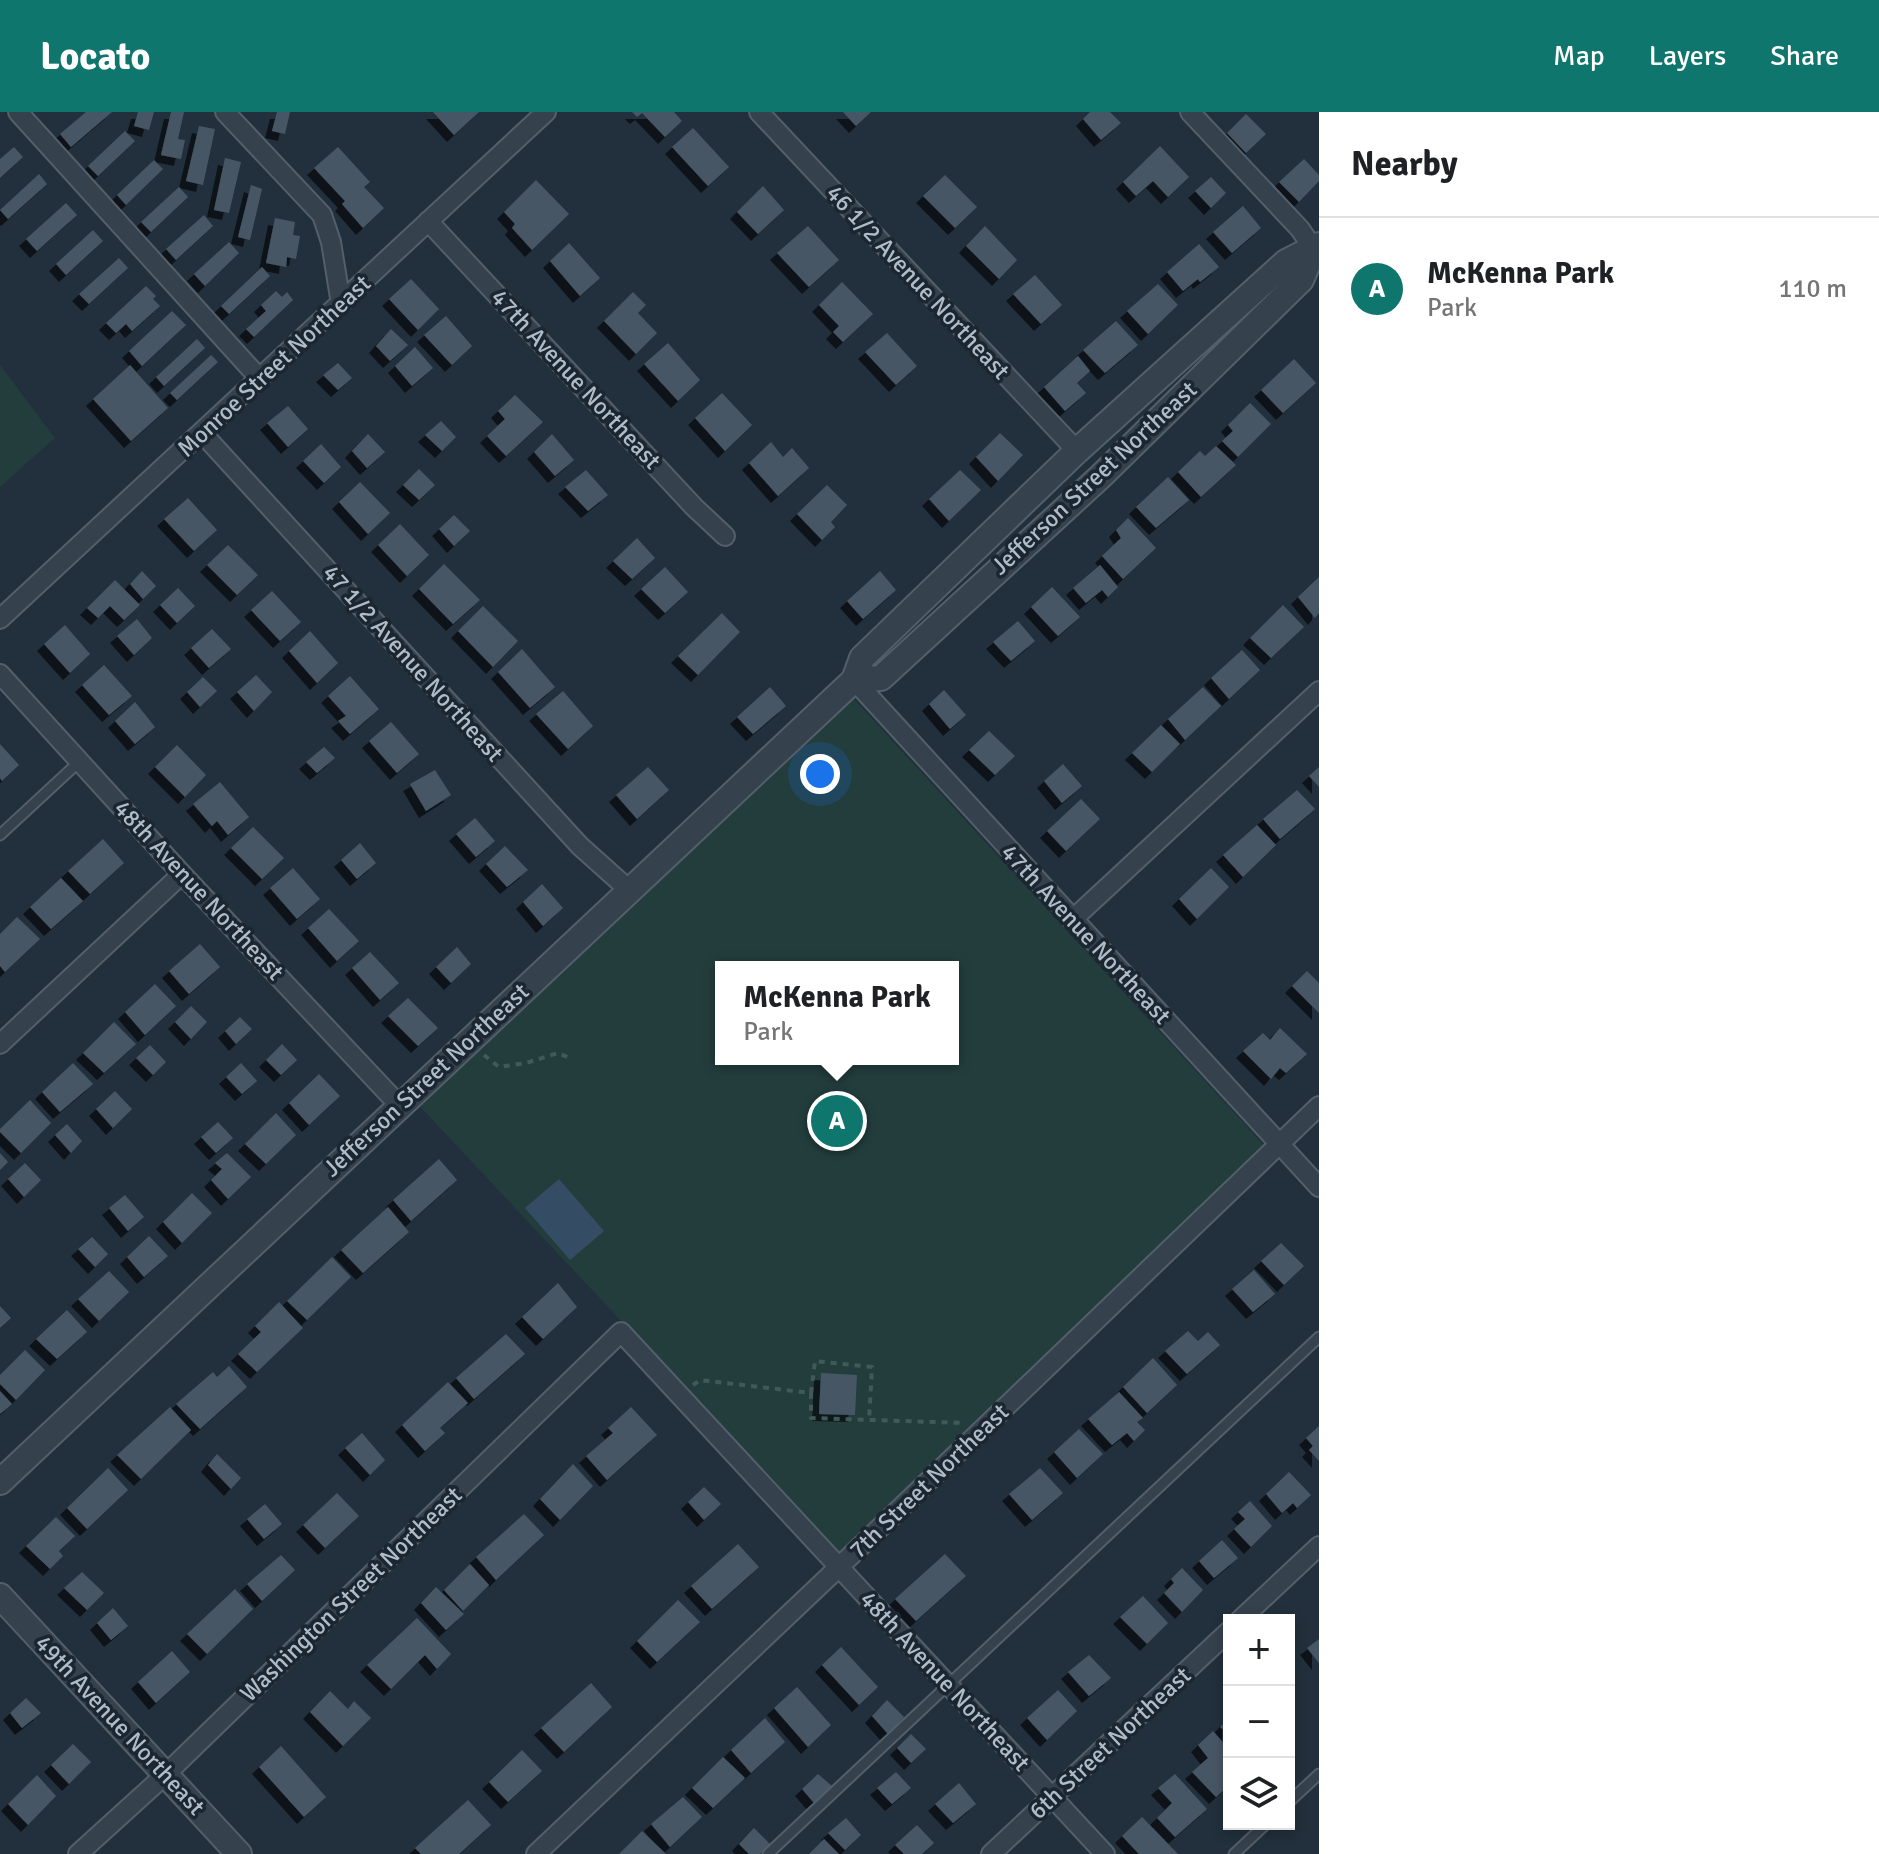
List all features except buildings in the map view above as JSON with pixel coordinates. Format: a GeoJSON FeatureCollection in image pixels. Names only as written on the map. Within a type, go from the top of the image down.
{"type":"FeatureCollection","features":[{"type":"Feature","properties":{"kind":"street"},"geometry":{"type":"LineString","coordinates":[[18,112],[260,379]]}},
{"type":"Feature","properties":{"kind":"street"},"geometry":{"type":"LineString","coordinates":[[225,112],[322,215],[331,242],[341,304]]}},
{"type":"Feature","properties":{"kind":"street","name":"Monroe Street Northeast"},"geometry":{"type":"LineString","coordinates":[[0,619],[546,112]]}},
{"type":"Feature","properties":{"kind":"street","name":"46 1/2 Avenue Northeast"},"geometry":{"type":"LineString","coordinates":[[759,112],[1077,451]]}},
{"type":"Feature","properties":{"kind":"street"},"geometry":{"type":"LineString","coordinates":[[1190,112],[1317,251]]}},
{"type":"Feature","properties":{"kind":"street","name":"47th Avenue Northeast"},"geometry":{"type":"LineString","coordinates":[[428,221],[694,507],[725,536]]}},
{"type":"Feature","properties":{"kind":"street","name":"Jefferson Street Northeast"},"geometry":{"type":"LineString","coordinates":[[0,1482],[854,680],[862,658],[1077,451],[1286,262],[1317,251]]}},
{"type":"Feature","properties":{"kind":"street","name":"Jefferson Street Northeast"},"geometry":{"type":"LineString","coordinates":[[854,680],[881,678],[1101,476],[1301,280],[1317,251]]}},
{"type":"Feature","properties":{"kind":"street","name":"47 1/2 Avenue Northeast"},"geometry":{"type":"LineString","coordinates":[[202,433],[580,846],[628,889]]}},
{"type":"Feature","properties":{"kind":"street","name":"48th Avenue Northeast"},"geometry":{"type":"LineString","coordinates":[[0,674],[399,1105]]}},
{"type":"Feature","properties":{"kind":"street","name":"47th Avenue Northeast"},"geometry":{"type":"LineString","coordinates":[[854,680],[1319,1187]]}},
{"type":"Feature","properties":{"kind":"street"},"geometry":{"type":"LineString","coordinates":[[1072,920],[1319,691]]}},
{"type":"Feature","properties":{"kind":"street"},"geometry":{"type":"LineString","coordinates":[[0,1044],[182,874]]}},
{"type":"Feature","properties":{"kind":"street","name":"7th Street Northeast"},"geometry":{"type":"LineString","coordinates":[[536,1854],[1319,1106]]}},
{"type":"Feature","properties":{"kind":"street","name":"48th Avenue Northeast"},"geometry":{"type":"LineString","coordinates":[[621,1332],[1105,1854]]}},
{"type":"Feature","properties":{"kind":"street","name":"Washington Street Northeast"},"geometry":{"type":"LineString","coordinates":[[78,1854],[166,1774],[621,1332]]}},
{"type":"Feature","properties":{"kind":"street"},"geometry":{"type":"LineString","coordinates":[[1246,1614],[1319,1546]]}},
{"type":"Feature","properties":{"kind":"street","name":"49th Avenue Northeast"},"geometry":{"type":"LineString","coordinates":[[0,1596],[239,1854]]}},
{"type":"Feature","properties":{"kind":"street","name":"6th Street Northeast"},"geometry":{"type":"LineString","coordinates":[[991,1854],[1223,1637]]}},
{"type":"Feature","properties":{"kind":"lane"},"geometry":{"type":"LineString","coordinates":[[0,835],[80,761]]}},
{"type":"Feature","properties":{"kind":"lane"},"geometry":{"type":"LineString","coordinates":[[768,1854],[1319,1337]]}},
{"type":"Feature","properties":{"kind":"lane"},"geometry":{"type":"LineString","coordinates":[[1295,1796],[1319,1774]]}},
{"type":"Feature","properties":{"kind":"lane"},"geometry":{"type":"LineString","coordinates":[[1234,1854],[1260,1830]]}},
{"type":"Feature","properties":{"kind":"path"},"geometry":{"type":"LineString","coordinates":[[466,1042],[499,1067],[558,1053],[572,1059]]}},
{"type":"Feature","properties":{"kind":"path"},"geometry":{"type":"LineString","coordinates":[[869,1421],[872,1367],[815,1361],[811,1418],[869,1421],[961,1421],[979,1433]]}},
{"type":"Feature","properties":{"kind":"path"},"geometry":{"type":"LineString","coordinates":[[679,1395],[700,1380],[811,1393]]}},
{"type":"Feature","properties":{"kind":"green space"},"geometry":{"type":"Polygon","coordinates":[[[0,365],[55,438],[0,487],[0,365]]]}},
{"type":"Feature","properties":{"kind":"green space"},"geometry":{"type":"Polygon","coordinates":[[[841,685],[1264,1145],[839,1553],[410,1096],[841,685]]]}},
{"type":"Feature","properties":{"kind":"water"},"geometry":{"type":"Polygon","coordinates":[[[559,1179],[604,1231],[570,1260],[525,1208],[559,1179]]]}},
{"type":"Feature","properties":{"kind":"place","name":"McKenna Park"},"geometry":{"type":"Point","coordinates":[837,1121]}}]}
